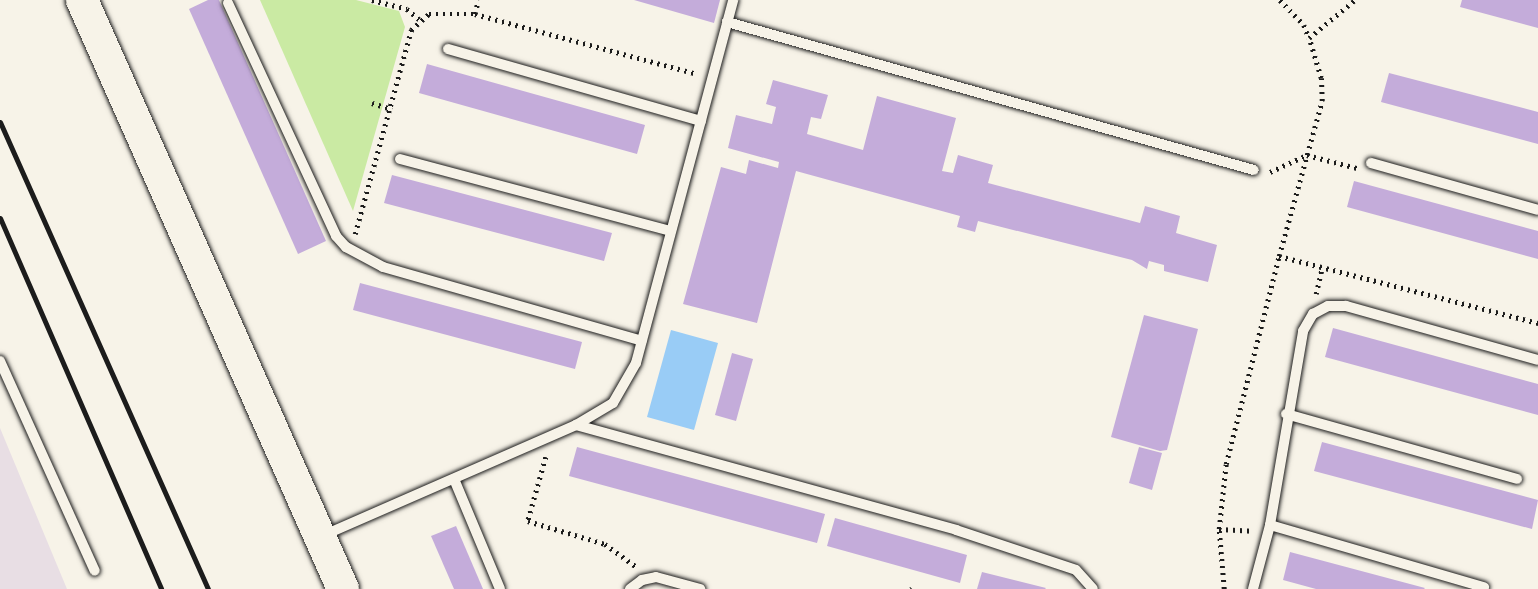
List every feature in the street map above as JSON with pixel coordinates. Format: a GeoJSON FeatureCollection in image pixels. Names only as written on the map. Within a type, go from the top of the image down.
{"type":"FeatureCollection","features":[{"type":"Feature","properties":{"kind":"street"},"geometry":{"type":"LineString","coordinates":[[82,0],[343,589]]}},
{"type":"Feature","properties":{"kind":"lane"},"geometry":{"type":"LineString","coordinates":[[320,536],[576,425],[613,403],[636,363],[733,0]]}},
{"type":"Feature","properties":{"kind":"lane"},"geometry":{"type":"LineString","coordinates":[[228,3],[336,236],[346,247],[383,267],[642,341]]}},
{"type":"Feature","properties":{"kind":"lane"},"geometry":{"type":"LineString","coordinates":[[727,22],[1254,170]]}},
{"type":"Feature","properties":{"kind":"lane"},"geometry":{"type":"LineString","coordinates":[[448,49],[701,121]]}},
{"type":"Feature","properties":{"kind":"lane"},"geometry":{"type":"LineString","coordinates":[[400,159],[671,232]]}},
{"type":"Feature","properties":{"kind":"lane"},"geometry":{"type":"LineString","coordinates":[[1371,163],[1538,210]]}},
{"type":"Feature","properties":{"kind":"lane"},"geometry":{"type":"LineString","coordinates":[[1253,589],[1270,525],[1286,414],[1303,331],[1313,314],[1328,306],[1346,306],[1538,360]]}},
{"type":"Feature","properties":{"kind":"lane"},"geometry":{"type":"LineString","coordinates":[[0,360],[95,571]]}},
{"type":"Feature","properties":{"kind":"lane"},"geometry":{"type":"LineString","coordinates":[[1286,414],[1517,479]]}},
{"type":"Feature","properties":{"kind":"lane"},"geometry":{"type":"LineString","coordinates":[[576,425],[956,530],[1076,570],[1093,589]]}},
{"type":"Feature","properties":{"kind":"lane"},"geometry":{"type":"LineString","coordinates":[[454,479],[500,589]]}},
{"type":"Feature","properties":{"kind":"lane"},"geometry":{"type":"LineString","coordinates":[[1270,525],[1484,587]]}},
{"type":"Feature","properties":{"kind":"lane"},"geometry":{"type":"LineString","coordinates":[[630,589],[642,580],[656,578],[700,589]]}},
{"type":"Feature","properties":{"kind":"path"},"geometry":{"type":"LineString","coordinates":[[372,0],[407,9],[419,19]]}},
{"type":"Feature","properties":{"kind":"path"},"geometry":{"type":"LineString","coordinates":[[475,14],[478,0]]}},
{"type":"Feature","properties":{"kind":"path"},"geometry":{"type":"LineString","coordinates":[[1224,589],[1219,529],[1226,464],[1322,101],[1321,78],[1304,25],[1280,0]]}},
{"type":"Feature","properties":{"kind":"path"},"geometry":{"type":"LineString","coordinates":[[1309,38],[1355,0]]}},
{"type":"Feature","properties":{"kind":"path"},"geometry":{"type":"LineString","coordinates":[[372,103],[392,109]]}},
{"type":"Feature","properties":{"kind":"path"},"geometry":{"type":"LineString","coordinates":[[1254,170],[1262,176],[1307,155],[1369,172],[1371,163]]}},
{"type":"Feature","properties":{"kind":"path"},"geometry":{"type":"LineString","coordinates":[[1279,256],[1538,323]]}},
{"type":"Feature","properties":{"kind":"path"},"geometry":{"type":"LineString","coordinates":[[1317,301],[1322,267]]}},
{"type":"Feature","properties":{"kind":"path"},"geometry":{"type":"LineString","coordinates":[[548,449],[528,521],[605,544],[631,560],[642,580]]}},
{"type":"Feature","properties":{"kind":"path"},"geometry":{"type":"LineString","coordinates":[[1219,529],[1256,532]]}},
{"type":"Feature","properties":{"kind":"shaded area"},"geometry":{"type":"Polygon","coordinates":[[[0,428],[67,589],[0,589],[0,428]]]}},
{"type":"Feature","properties":{"kind":"green space"},"geometry":{"type":"Polygon","coordinates":[[[260,0],[356,0],[399,11],[405,27],[353,211],[260,0]]]}},
{"type":"Feature","properties":{"kind":"water"},"geometry":{"type":"Polygon","coordinates":[[[671,330],[718,343],[694,430],[647,417],[671,330]]]}},
{"type":"Feature","properties":{"kind":"building"},"geometry":{"type":"Polygon","coordinates":[[[208,0],[219,0],[326,241],[298,254],[189,9],[208,0]]]}},
{"type":"Feature","properties":{"kind":"building"},"geometry":{"type":"Polygon","coordinates":[[[634,0],[720,0],[714,23],[634,0]]]}},
{"type":"Feature","properties":{"kind":"building"},"geometry":{"type":"Polygon","coordinates":[[[1462,0],[1538,0],[1538,28],[1460,7],[1462,0]]]}},
{"type":"Feature","properties":{"kind":"building"},"geometry":{"type":"Polygon","coordinates":[[[427,64],[645,125],[637,154],[419,93],[427,64]]]}},
{"type":"Feature","properties":{"kind":"building"},"geometry":{"type":"Polygon","coordinates":[[[1389,73],[1538,112],[1538,144],[1381,102],[1389,73]]]}},
{"type":"Feature","properties":{"kind":"building"},"geometry":{"type":"Polygon","coordinates":[[[773,80],[828,95],[821,119],[811,117],[807,134],[863,150],[877,96],[956,118],[942,171],[953,173],[958,155],[993,165],[988,183],[1140,223],[1145,206],[1180,216],[1176,233],[1217,245],[1208,282],[1164,271],[1164,265],[1149,261],[1147,269],[1132,260],[978,221],[975,232],[957,227],[960,216],[796,171],[757,323],[683,304],[721,167],[746,174],[749,160],[778,168],[779,162],[728,148],[736,115],[772,124],[776,107],[766,104],[773,80]]]}},
{"type":"Feature","properties":{"kind":"building"},"geometry":{"type":"Polygon","coordinates":[[[392,175],[612,233],[604,261],[384,203],[392,175]]]}},
{"type":"Feature","properties":{"kind":"building"},"geometry":{"type":"Polygon","coordinates":[[[1354,181],[1538,231],[1538,259],[1347,207],[1354,181]]]}},
{"type":"Feature","properties":{"kind":"building"},"geometry":{"type":"Polygon","coordinates":[[[360,283],[582,342],[575,369],[353,310],[360,283]]]}},
{"type":"Feature","properties":{"kind":"building"},"geometry":{"type":"Polygon","coordinates":[[[1144,315],[1198,329],[1167,450],[1160,451],[1111,437],[1144,315]]]}},
{"type":"Feature","properties":{"kind":"building"},"geometry":{"type":"Polygon","coordinates":[[[1333,328],[1538,384],[1538,415],[1325,357],[1333,328]]]}},
{"type":"Feature","properties":{"kind":"building"},"geometry":{"type":"Polygon","coordinates":[[[732,353],[753,359],[736,421],[715,415],[732,353]]]}},
{"type":"Feature","properties":{"kind":"building"},"geometry":{"type":"Polygon","coordinates":[[[1322,442],[1538,500],[1532,529],[1314,471],[1322,442]]]}},
{"type":"Feature","properties":{"kind":"building"},"geometry":{"type":"Polygon","coordinates":[[[577,447],[825,514],[817,543],[569,476],[577,447]]]}},
{"type":"Feature","properties":{"kind":"building"},"geometry":{"type":"Polygon","coordinates":[[[1139,447],[1162,453],[1152,490],[1129,483],[1139,447]]]}},
{"type":"Feature","properties":{"kind":"building"},"geometry":{"type":"Polygon","coordinates":[[[835,518],[967,555],[960,583],[827,546],[835,518]]]}},
{"type":"Feature","properties":{"kind":"building"},"geometry":{"type":"Polygon","coordinates":[[[456,526],[483,589],[454,589],[431,536],[456,526]]]}},
{"type":"Feature","properties":{"kind":"building"},"geometry":{"type":"Polygon","coordinates":[[[1290,552],[1425,588],[1316,589],[1283,580],[1290,552]]]}},
{"type":"Feature","properties":{"kind":"building"},"geometry":{"type":"Polygon","coordinates":[[[982,572],[1046,588],[977,589],[982,572]]]}},
{"type":"Feature","properties":{"kind":"railway"},"geometry":{"type":"LineString","coordinates":[[0,122],[208,589]]}},
{"type":"Feature","properties":{"kind":"railway"},"geometry":{"type":"LineString","coordinates":[[0,218],[161,589]]}}]}
